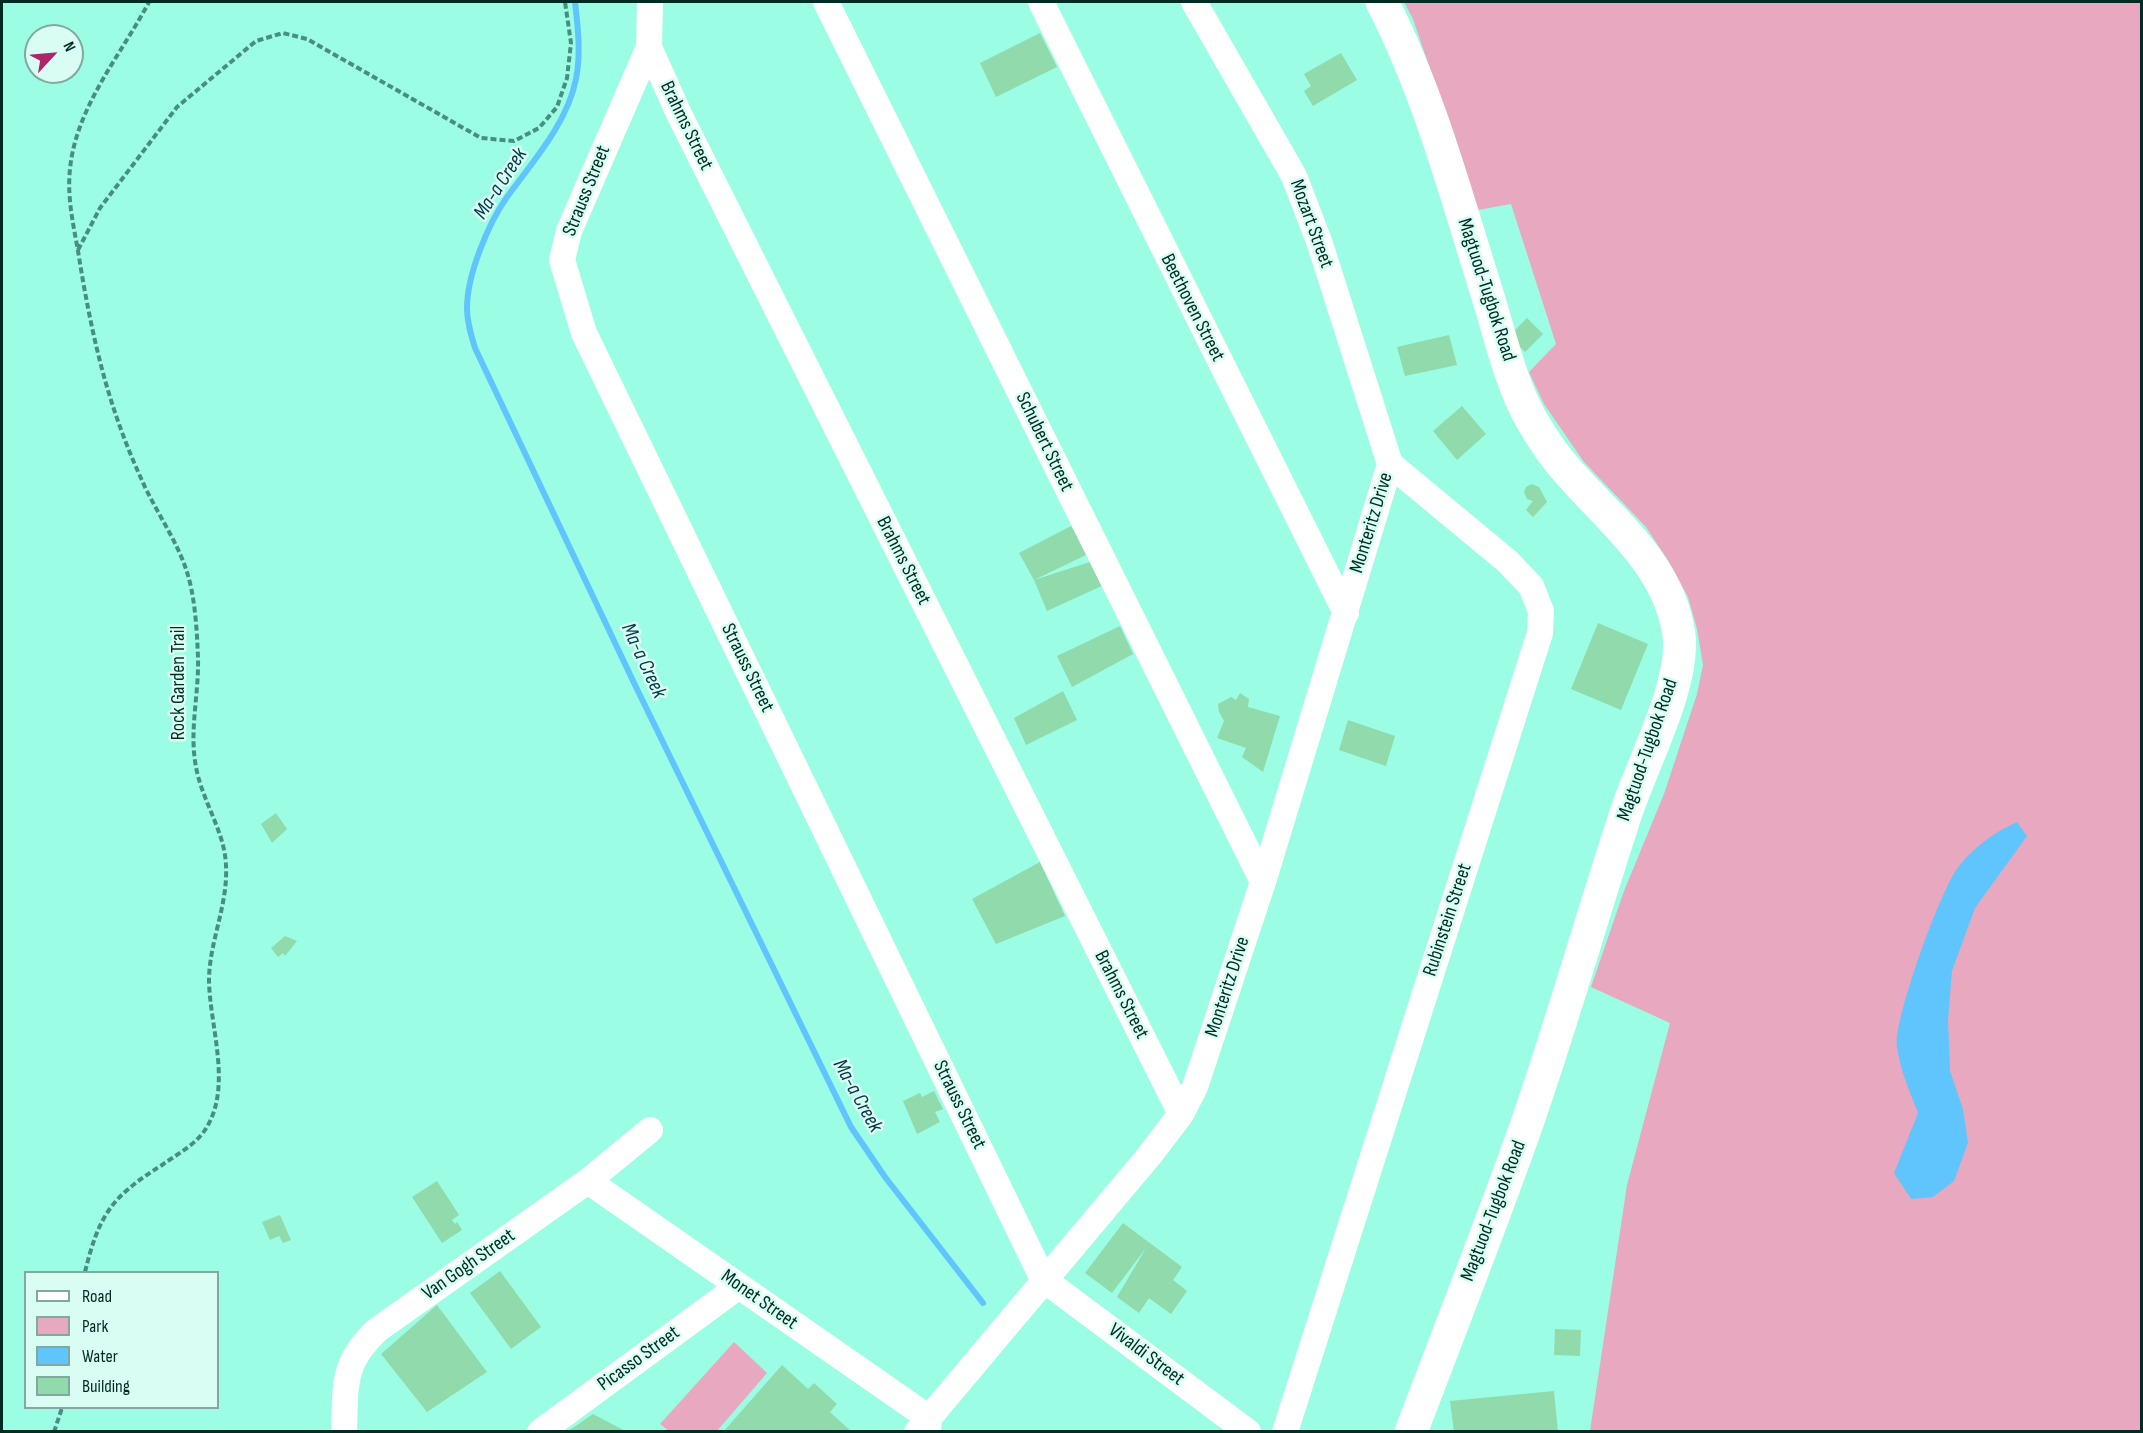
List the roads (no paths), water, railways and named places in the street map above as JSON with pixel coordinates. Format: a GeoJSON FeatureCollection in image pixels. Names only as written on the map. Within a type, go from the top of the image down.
{"type":"FeatureCollection","features":[{"type":"Feature","properties":{"kind":"main road","name":"Magtuod-Tugbok Road"},"geometry":{"type":"LineString","coordinates":[[1382,2],[1416,80],[1444,159],[1514,379],[1528,415],[1548,448],[1571,476],[1638,545],[1666,596],[1679,635],[1678,660],[1672,689],[1627,809],[1524,1131],[1411,1431]]}},
{"type":"Feature","properties":{"kind":"street","name":"Brahms Street"},"geometry":{"type":"LineString","coordinates":[[650,2],[650,47],[684,124],[1180,1114]]}},
{"type":"Feature","properties":{"kind":"street","name":"Schubert Street"},"geometry":{"type":"LineString","coordinates":[[826,2],[1263,882]]}},
{"type":"Feature","properties":{"kind":"street","name":"Beethoven Street"},"geometry":{"type":"LineString","coordinates":[[1041,2],[1346,613]]}},
{"type":"Feature","properties":{"kind":"street","name":"Mozart Street"},"geometry":{"type":"LineString","coordinates":[[1194,2],[1294,176],[1320,244],[1390,464]]}},
{"type":"Feature","properties":{"kind":"street","name":"Strauss Street"},"geometry":{"type":"LineString","coordinates":[[650,47],[569,231],[562,260],[571,294],[584,333],[1043,1279]]}},
{"type":"Feature","properties":{"kind":"street","name":"Monteritz Drive"},"geometry":{"type":"LineString","coordinates":[[925,1427],[1043,1279],[1149,1156],[1180,1114],[1195,1087],[1263,882],[1390,464]]}},
{"type":"Feature","properties":{"kind":"street","name":"Rubinstein Street"},"geometry":{"type":"LineString","coordinates":[[1285,1431],[1540,633],[1541,611],[1530,586],[1507,561],[1390,464]]}},
{"type":"Feature","properties":{"kind":"street","name":"Van Gogh Street"},"geometry":{"type":"LineString","coordinates":[[344,1431],[346,1378],[351,1361],[362,1345],[377,1330],[588,1181],[650,1130]]}},
{"type":"Feature","properties":{"kind":"street","name":"Monet Street"},"geometry":{"type":"LineString","coordinates":[[588,1181],[739,1286],[925,1427]]}},
{"type":"Feature","properties":{"kind":"street","name":"Vivaldi Street"},"geometry":{"type":"LineString","coordinates":[[1043,1279],[1248,1431]]}},
{"type":"Feature","properties":{"kind":"street","name":"Picasso Street"},"geometry":{"type":"LineString","coordinates":[[540,1431],[739,1286]]}},
{"type":"Feature","properties":{"kind":"water"},"geometry":{"type":"Polygon","coordinates":[[[2017,822],[2027,836],[1975,908],[1952,971],[1948,1020],[1950,1071],[1963,1109],[1968,1143],[1954,1181],[1933,1197],[1911,1199],[1894,1173],[1918,1113],[1898,1056],[1898,1032],[1902,1010],[1930,926],[1951,879],[1959,866],[1979,846],[1993,835],[2017,822]]]}},
{"type":"Feature","properties":{"kind":"waterway","name":"Ma-a Creek"},"geometry":{"type":"LineString","coordinates":[[575,2],[578,60],[572,96],[557,127],[500,208],[480,250],[471,281],[467,308],[468,323],[475,348],[635,685],[851,1127],[885,1177],[983,1303]]}}]}
